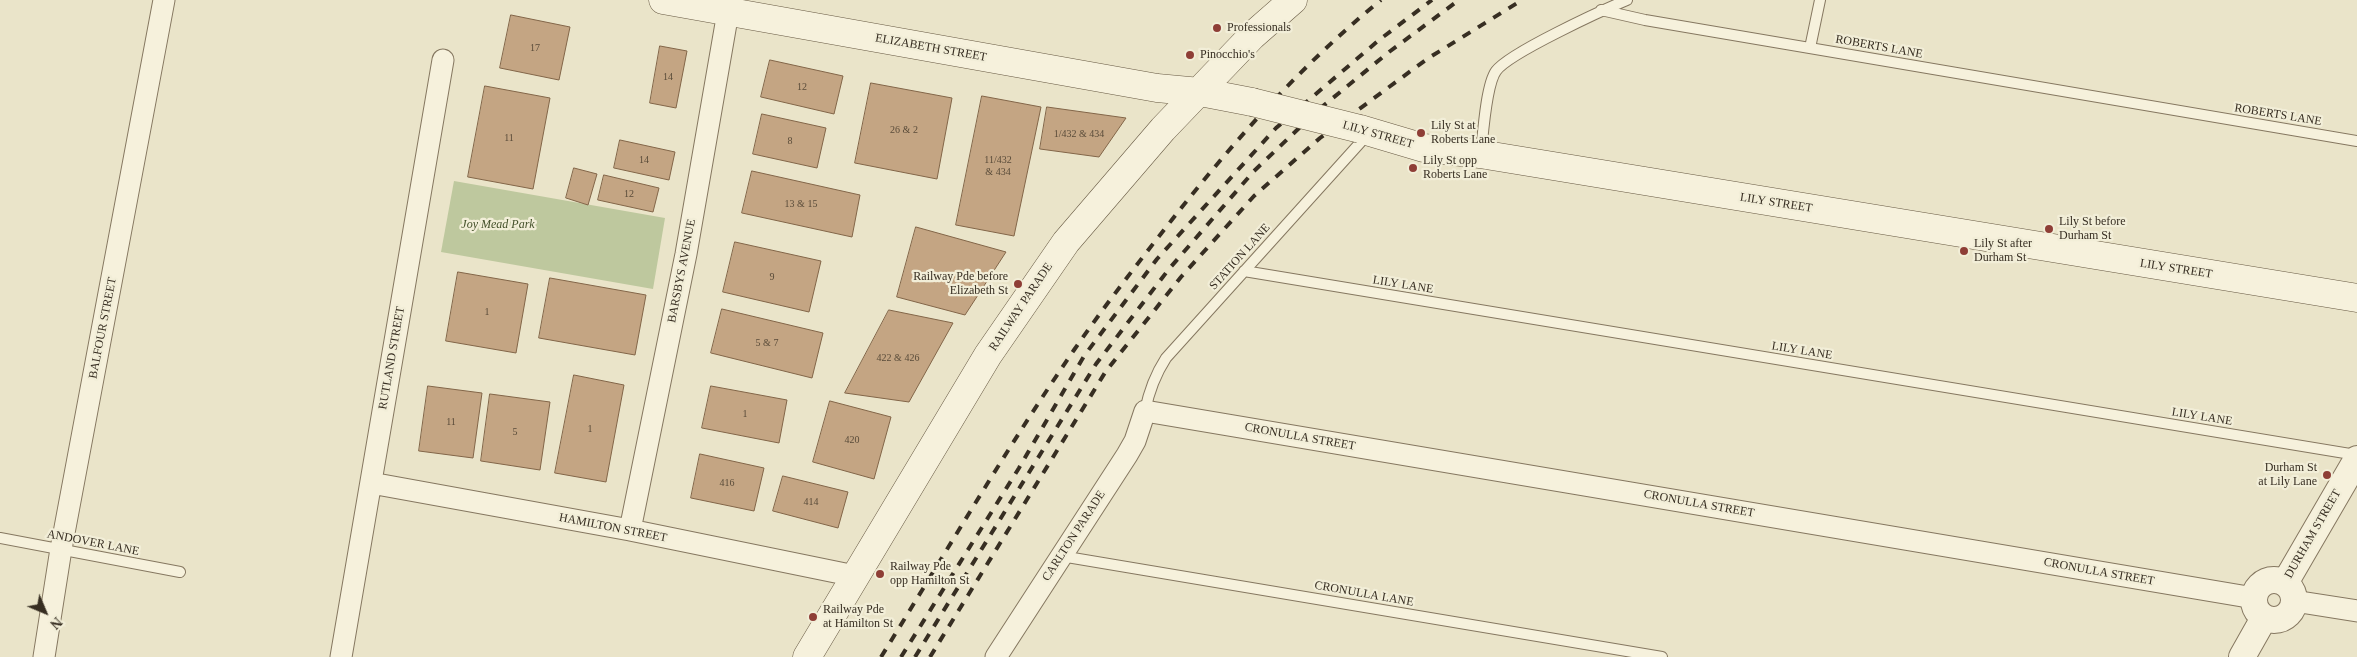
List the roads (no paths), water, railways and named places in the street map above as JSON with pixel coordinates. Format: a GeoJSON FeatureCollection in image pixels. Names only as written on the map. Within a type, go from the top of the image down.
{"type":"FeatureCollection","features":[{"type":"Feature","properties":{"kind":"main road","name":"ELIZABETH STREET"},"geometry":{"type":"LineString","coordinates":[[663,0],[1157,88],[1200,92]]}},
{"type":"Feature","properties":{"kind":"main road","name":"RAILWAY PARADE"},"geometry":{"type":"LineString","coordinates":[[807,657],[988,355],[1066,242],[1110,190],[1252,36],[1293,0]]}},
{"type":"Feature","properties":{"kind":"main road","name":"LILY STREET"},"geometry":{"type":"LineString","coordinates":[[1200,92],[1252,102],[1365,130],[1424,148],[1480,154],[2357,298]]}},
{"type":"Feature","properties":{"kind":"street","name":"BALFOUR STREET"},"geometry":{"type":"LineString","coordinates":[[44,657],[61,549],[164,0]]}},
{"type":"Feature","properties":{"kind":"street","name":"BARSBYS AVENUE"},"geometry":{"type":"LineString","coordinates":[[630,530],[686,254],[728,12]]}},
{"type":"Feature","properties":{"kind":"street","name":"RUTLAND STREET"},"geometry":{"type":"LineString","coordinates":[[341,657],[443,60]]}},
{"type":"Feature","properties":{"kind":"street","name":"CARLTON PARADE"},"geometry":{"type":"LineString","coordinates":[[996,657],[1135,441],[1145,411]]}},
{"type":"Feature","properties":{"kind":"street","name":"CRONULLA STREET"},"geometry":{"type":"LineString","coordinates":[[1145,411],[2259,608]]}},
{"type":"Feature","properties":{"kind":"street","name":"DURHAM STREET"},"geometry":{"type":"LineString","coordinates":[[2289,592],[2357,459]]}},
{"type":"Feature","properties":{"kind":"street","name":"HAMILTON STREET"},"geometry":{"type":"LineString","coordinates":[[371,483],[630,530],[854,576]]}},
{"type":"Feature","properties":{"kind":"street"},"geometry":{"type":"LineString","coordinates":[[2242,657],[2259,608],[2256,592],[2265,582],[2272,580],[2289,592],[2357,611]]}},
{"type":"Feature","properties":{"kind":"street"},"geometry":{"type":"LineString","coordinates":[[2259,608],[2277,620],[2284,617],[2289,613],[2289,592]]}},
{"type":"Feature","properties":{"kind":"lane"},"geometry":{"type":"LineString","coordinates":[[1480,154],[1490,89],[1496,71],[1512,58],[1602,10],[1627,0]]}},
{"type":"Feature","properties":{"kind":"lane"},"geometry":{"type":"LineString","coordinates":[[1810,48],[1820,0]]}},
{"type":"Feature","properties":{"kind":"lane","name":"ROBERTS LANE"},"geometry":{"type":"LineString","coordinates":[[1602,10],[1645,20],[2357,141]]}},
{"type":"Feature","properties":{"kind":"lane","name":"STATION LANE"},"geometry":{"type":"LineString","coordinates":[[1145,411],[1148,393],[1156,374],[1166,358],[1244,271],[1365,130]]}},
{"type":"Feature","properties":{"kind":"lane","name":"LILY LANE"},"geometry":{"type":"LineString","coordinates":[[1244,271],[2357,455]]}},
{"type":"Feature","properties":{"kind":"lane","name":"ANDOVER LANE"},"geometry":{"type":"LineString","coordinates":[[0,538],[180,572]]}},
{"type":"Feature","properties":{"kind":"lane","name":"CRONULLA LANE"},"geometry":{"type":"LineString","coordinates":[[1061,556],[1662,657]]}},
{"type":"Feature","properties":{"kind":"railway"},"geometry":{"type":"LineString","coordinates":[[881,657],[1024,425],[1074,350],[1127,278],[1205,179],[1276,98],[1353,23],[1381,0]]}},
{"type":"Feature","properties":{"kind":"railway"},"geometry":{"type":"LineString","coordinates":[[901,657],[1019,468],[1084,356],[1157,259],[1276,128],[1379,40],[1432,0]]}},
{"type":"Feature","properties":{"kind":"railway"},"geometry":{"type":"LineString","coordinates":[[915,657],[1096,364],[1169,269],[1254,171],[1317,111],[1389,52],[1459,0]]}},
{"type":"Feature","properties":{"kind":"railway"},"geometry":{"type":"LineString","coordinates":[[930,657],[1106,371],[1181,277],[1254,196],[1320,138],[1427,59],[1522,0]]}},
{"type":"Feature","properties":{"kind":"place","name":"Professionals"},"geometry":{"type":"Point","coordinates":[1217,28]}},
{"type":"Feature","properties":{"kind":"place","name":"Pinocchio's"},"geometry":{"type":"Point","coordinates":[1190,55]}},
{"type":"Feature","properties":{"kind":"place","name":"Lily St at Roberts Lane"},"geometry":{"type":"Point","coordinates":[1421,133]}},
{"type":"Feature","properties":{"kind":"place","name":"Lily St opp Roberts Lane"},"geometry":{"type":"Point","coordinates":[1413,168]}},
{"type":"Feature","properties":{"kind":"place","name":"Lily St before Durham St"},"geometry":{"type":"Point","coordinates":[2049,229]}},
{"type":"Feature","properties":{"kind":"place","name":"Lily St after Durham St"},"geometry":{"type":"Point","coordinates":[1964,251]}},
{"type":"Feature","properties":{"kind":"place","name":"Railway Pde before Elizabeth St"},"geometry":{"type":"Point","coordinates":[1018,284]}},
{"type":"Feature","properties":{"kind":"place","name":"Durham St at Lily Lane"},"geometry":{"type":"Point","coordinates":[2327,475]}},
{"type":"Feature","properties":{"kind":"place","name":"Railway Pde opp Hamilton St"},"geometry":{"type":"Point","coordinates":[880,574]}},
{"type":"Feature","properties":{"kind":"place","name":"Railway Pde at Hamilton St"},"geometry":{"type":"Point","coordinates":[813,617]}},
{"type":"Feature","properties":{"kind":"park label","name":"Joy Mead Park"},"geometry":{"type":"Point","coordinates":[498,225]}}]}
